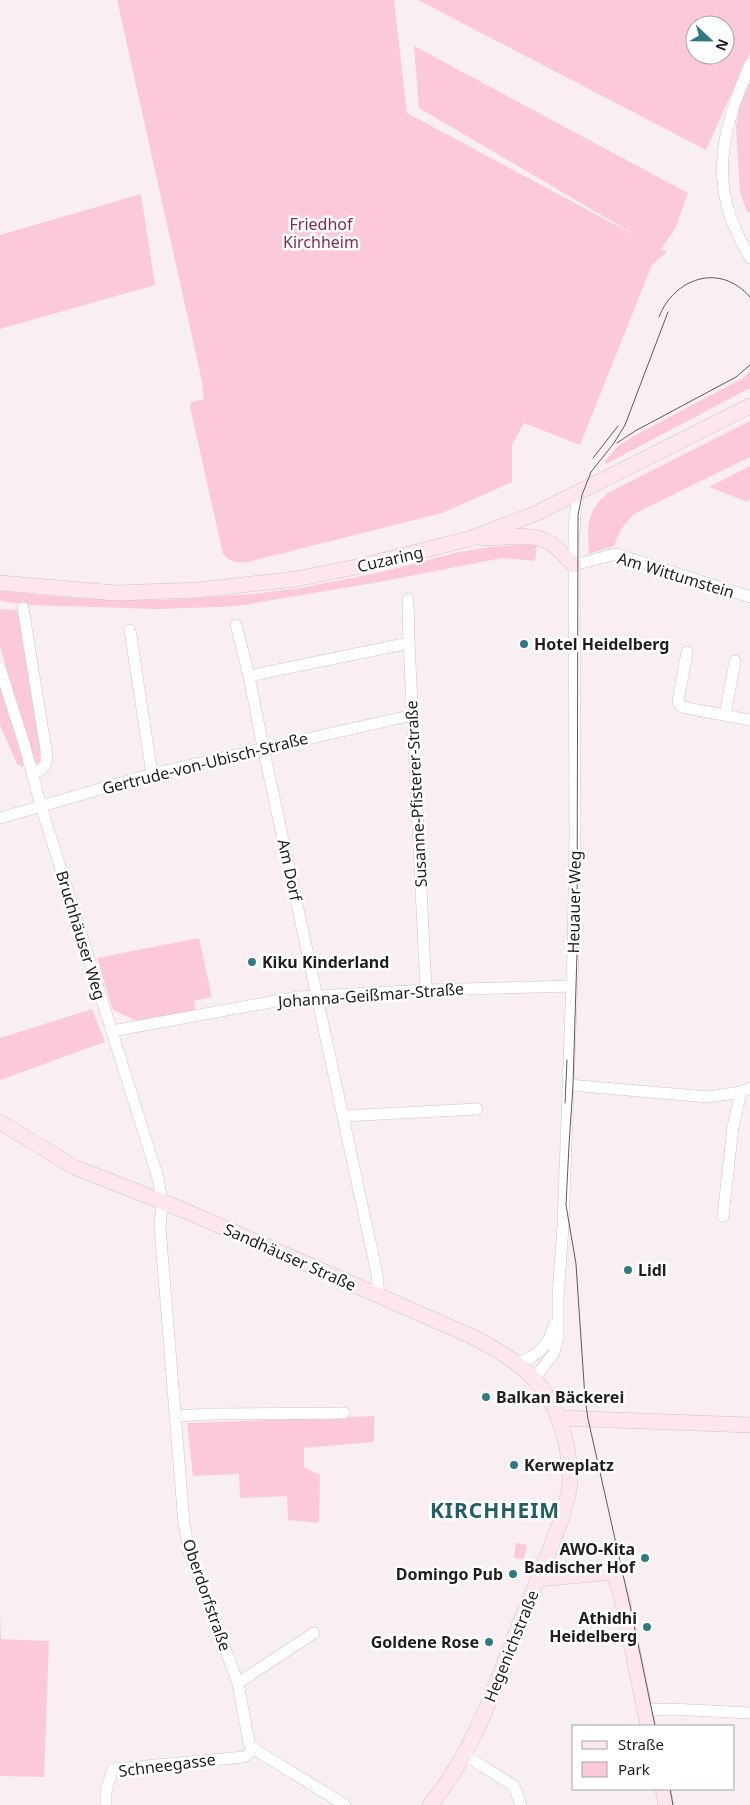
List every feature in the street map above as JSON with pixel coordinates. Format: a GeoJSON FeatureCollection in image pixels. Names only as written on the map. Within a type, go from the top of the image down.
{"type":"FeatureCollection","features":[{"type":"Feature","properties":{"kind":"street"},"geometry":{"type":"LineString","coordinates":[[750,64],[731,111],[722,160],[723,184],[727,205],[735,228],[750,258]]}},
{"type":"Feature","properties":{"kind":"street","name":"Cuzaring"},"geometry":{"type":"LineString","coordinates":[[0,583],[116,593],[198,590],[296,579],[362,566],[469,539],[537,513],[750,406]]}},
{"type":"Feature","properties":{"kind":"street","name":"Heuauer Weg"},"geometry":{"type":"LineString","coordinates":[[534,1380],[545,1367],[557,1344],[557,1313],[563,1226],[575,861],[574,521],[579,491]]}},
{"type":"Feature","properties":{"kind":"street"},"geometry":{"type":"LineString","coordinates":[[469,539],[522,537],[542,540],[550,543],[574,565]]}},
{"type":"Feature","properties":{"kind":"street","name":"Am Wittumstein"},"geometry":{"type":"LineString","coordinates":[[574,565],[616,554],[750,597]]}},
{"type":"Feature","properties":{"kind":"street","name":"Susanne-Pfisterer-Straße"},"geometry":{"type":"LineString","coordinates":[[408,599],[426,990]]}},
{"type":"Feature","properties":{"kind":"street"},"geometry":{"type":"LineString","coordinates":[[23,608],[47,757],[46,765],[41,770],[33,773]]}},
{"type":"Feature","properties":{"kind":"street","name":"Am Dorf"},"geometry":{"type":"LineString","coordinates":[[236,625],[249,676],[377,1274],[378,1295]]}},
{"type":"Feature","properties":{"kind":"street"},"geometry":{"type":"LineString","coordinates":[[130,630],[152,774]]}},
{"type":"Feature","properties":{"kind":"street"},"geometry":{"type":"LineString","coordinates":[[249,676],[409,643]]}},
{"type":"Feature","properties":{"kind":"street"},"geometry":{"type":"LineString","coordinates":[[687,652],[678,702],[682,707],[750,720]]}},
{"type":"Feature","properties":{"kind":"street"},"geometry":{"type":"LineString","coordinates":[[725,716],[735,661]]}},
{"type":"Feature","properties":{"kind":"street","name":"Bruchhäuser Weg"},"geometry":{"type":"LineString","coordinates":[[0,668],[33,773],[41,806],[158,1178],[162,1202]]}},
{"type":"Feature","properties":{"kind":"street","name":"Gertrude-von-Ubisch-Straße"},"geometry":{"type":"LineString","coordinates":[[0,818],[152,774],[412,715]]}},
{"type":"Feature","properties":{"kind":"street","name":"Johanna-Geißmar-Straße"},"geometry":{"type":"LineString","coordinates":[[112,1031],[298,997],[426,990],[572,986]]}},
{"type":"Feature","properties":{"kind":"street"},"geometry":{"type":"LineString","coordinates":[[569,1084],[708,1097],[745,1090],[733,1127],[723,1216]]}},
{"type":"Feature","properties":{"kind":"street"},"geometry":{"type":"LineString","coordinates":[[343,1116],[477,1109]]}},
{"type":"Feature","properties":{"kind":"street","name":"Sandhäuser Straße"},"geometry":{"type":"LineString","coordinates":[[0,1122],[74,1167],[162,1202],[498,1349],[518,1363],[534,1380],[554,1405],[560,1418]]}},
{"type":"Feature","properties":{"kind":"street","name":"Oberdorfstraße"},"geometry":{"type":"LineString","coordinates":[[162,1202],[160,1227],[184,1524],[190,1555],[238,1683],[249,1743],[254,1749]]}},
{"type":"Feature","properties":{"kind":"street","name":"Heuauer Weg"},"geometry":{"type":"LineString","coordinates":[[518,1363],[535,1356],[544,1348],[551,1336],[557,1313]]}},
{"type":"Feature","properties":{"kind":"street"},"geometry":{"type":"LineString","coordinates":[[175,1411],[213,1414],[344,1413]]}},
{"type":"Feature","properties":{"kind":"street"},"geometry":{"type":"LineString","coordinates":[[560,1418],[750,1425]]}},
{"type":"Feature","properties":{"kind":"street","name":"Hegenichstraße"},"geometry":{"type":"LineString","coordinates":[[430,1805],[444,1789],[465,1755],[483,1718],[561,1520],[569,1488],[568,1452],[560,1418]]}},
{"type":"Feature","properties":{"kind":"street"},"geometry":{"type":"LineString","coordinates":[[538,1579],[614,1572],[622,1599],[648,1725]]}},
{"type":"Feature","properties":{"kind":"street"},"geometry":{"type":"LineString","coordinates":[[238,1683],[314,1633]]}},
{"type":"Feature","properties":{"kind":"street"},"geometry":{"type":"LineString","coordinates":[[645,1710],[671,1708],[750,1713]]}},
{"type":"Feature","properties":{"kind":"street"},"geometry":{"type":"LineString","coordinates":[[254,1749],[345,1805]]}},
{"type":"Feature","properties":{"kind":"street","name":"Schneegasse"},"geometry":{"type":"LineString","coordinates":[[106,1805],[106,1791],[113,1769],[244,1757],[254,1749]]}},
{"type":"Feature","properties":{"kind":"street"},"geometry":{"type":"LineString","coordinates":[[465,1755],[514,1786],[521,1805]]}},
{"type":"Feature","properties":{"kind":"street"},"geometry":{"type":"LineString","coordinates":[[662,1790],[666,1805]]}},
{"type":"Feature","properties":{"kind":"green space","name":"Friedhof Kirchheim"},"geometry":{"type":"Polygon","coordinates":[[[117,0],[394,0],[407,113],[642,239],[419,108],[414,46],[688,193],[675,229],[661,249],[667,252],[652,265],[580,445],[524,423],[512,445],[512,482],[442,513],[248,562],[234,562],[226,557],[223,554],[190,407],[191,402],[204,399],[201,377],[117,0]]]}},
{"type":"Feature","properties":{"kind":"green space"},"geometry":{"type":"Polygon","coordinates":[[[418,0],[750,0],[750,52],[706,150],[418,0]]]}},
{"type":"Feature","properties":{"kind":"green space"},"geometry":{"type":"Polygon","coordinates":[[[750,82],[750,212],[747,212],[740,192],[736,127],[739,107],[750,82]]]}},
{"type":"Feature","properties":{"kind":"green space"},"geometry":{"type":"Polygon","coordinates":[[[141,194],[155,285],[0,329],[0,235],[141,194]]]}},
{"type":"Feature","properties":{"kind":"green space"},"geometry":{"type":"Polygon","coordinates":[[[750,371],[750,388],[606,464],[605,461],[618,446],[630,438],[743,378],[750,371]]]}},
{"type":"Feature","properties":{"kind":"green space"},"geometry":{"type":"Polygon","coordinates":[[[750,421],[750,457],[634,514],[621,529],[614,546],[589,554],[588,527],[590,519],[597,504],[611,491],[750,421]]]}},
{"type":"Feature","properties":{"kind":"green space"},"geometry":{"type":"Polygon","coordinates":[[[750,466],[750,497],[748,502],[709,487],[750,466]]]}},
{"type":"Feature","properties":{"kind":"green space"},"geometry":{"type":"Polygon","coordinates":[[[537,545],[535,561],[502,558],[390,580],[244,605],[155,609],[30,605],[0,601],[0,591],[121,600],[162,600],[253,594],[300,588],[377,573],[459,552],[490,547],[537,545]]]}},
{"type":"Feature","properties":{"kind":"green space"},"geometry":{"type":"Polygon","coordinates":[[[0,609],[18,610],[40,736],[40,763],[38,764],[33,761],[0,647],[0,609]]]}},
{"type":"Feature","properties":{"kind":"green space"},"geometry":{"type":"Polygon","coordinates":[[[0,683],[24,763],[23,767],[17,764],[0,725],[0,683]]]}},
{"type":"Feature","properties":{"kind":"green space"},"geometry":{"type":"Polygon","coordinates":[[[199,938],[212,997],[194,1001],[196,1012],[139,1022],[113,1010],[97,958],[199,938]]]}},
{"type":"Feature","properties":{"kind":"green space"},"geometry":{"type":"Polygon","coordinates":[[[92,1009],[105,1042],[0,1080],[0,1038],[92,1009]]]}},
{"type":"Feature","properties":{"kind":"green space"},"geometry":{"type":"Polygon","coordinates":[[[374,1416],[374,1442],[304,1448],[304,1467],[320,1475],[319,1523],[288,1520],[287,1496],[240,1498],[239,1474],[193,1476],[187,1423],[374,1416]]]}},
{"type":"Feature","properties":{"kind":"green space"},"geometry":{"type":"Polygon","coordinates":[[[516,1543],[527,1545],[524,1559],[514,1558],[516,1543]]]}},
{"type":"Feature","properties":{"kind":"green space"},"geometry":{"type":"Polygon","coordinates":[[[0,1614],[1,1639],[49,1641],[44,1777],[0,1776],[0,1614]]]}},
{"type":"Feature","properties":{"kind":"tram line"},"geometry":{"type":"LineString","coordinates":[[659,317],[675,292],[686,284],[699,279],[725,280],[738,286],[750,297]]}},
{"type":"Feature","properties":{"kind":"tram line"},"geometry":{"type":"LineString","coordinates":[[655,1725],[588,1419],[576,1264],[566,1205],[573,1085],[577,953],[578,515],[582,495],[591,472],[614,443],[625,425],[668,312]]}},
{"type":"Feature","properties":{"kind":"tram line"},"geometry":{"type":"LineString","coordinates":[[617,443],[635,431],[736,377],[750,365]]}},
{"type":"Feature","properties":{"kind":"tram line"},"geometry":{"type":"LineString","coordinates":[[593,458],[618,426]]}},
{"type":"Feature","properties":{"kind":"tram line"},"geometry":{"type":"LineString","coordinates":[[565,1103],[567,1060]]}},
{"type":"Feature","properties":{"kind":"tram line"},"geometry":{"type":"LineString","coordinates":[[670,1790],[673,1805]]}},
{"type":"Feature","properties":{"kind":"place","name":"Hotel Heidelberg"},"geometry":{"type":"Point","coordinates":[524,644]}},
{"type":"Feature","properties":{"kind":"place","name":"Kiku Kinderland"},"geometry":{"type":"Point","coordinates":[252,962]}},
{"type":"Feature","properties":{"kind":"place","name":"Lidl"},"geometry":{"type":"Point","coordinates":[628,1270]}},
{"type":"Feature","properties":{"kind":"place","name":"Balkan Bäckerei"},"geometry":{"type":"Point","coordinates":[486,1397]}},
{"type":"Feature","properties":{"kind":"place","name":"Kerweplatz"},"geometry":{"type":"Point","coordinates":[514,1465]}},
{"type":"Feature","properties":{"kind":"place","name":"AWO-Kita Badischer Hof"},"geometry":{"type":"Point","coordinates":[645,1558]}},
{"type":"Feature","properties":{"kind":"place","name":"Domingo Pub"},"geometry":{"type":"Point","coordinates":[513,1574]}},
{"type":"Feature","properties":{"kind":"place","name":"Athidhi Heidelberg"},"geometry":{"type":"Point","coordinates":[647,1627]}},
{"type":"Feature","properties":{"kind":"place","name":"Goldene Rose"},"geometry":{"type":"Point","coordinates":[489,1642]}},
{"type":"Feature","properties":{"kind":"district","name":"KIRCHHEIM"},"geometry":{"type":"Point","coordinates":[495,1511]}}]}
